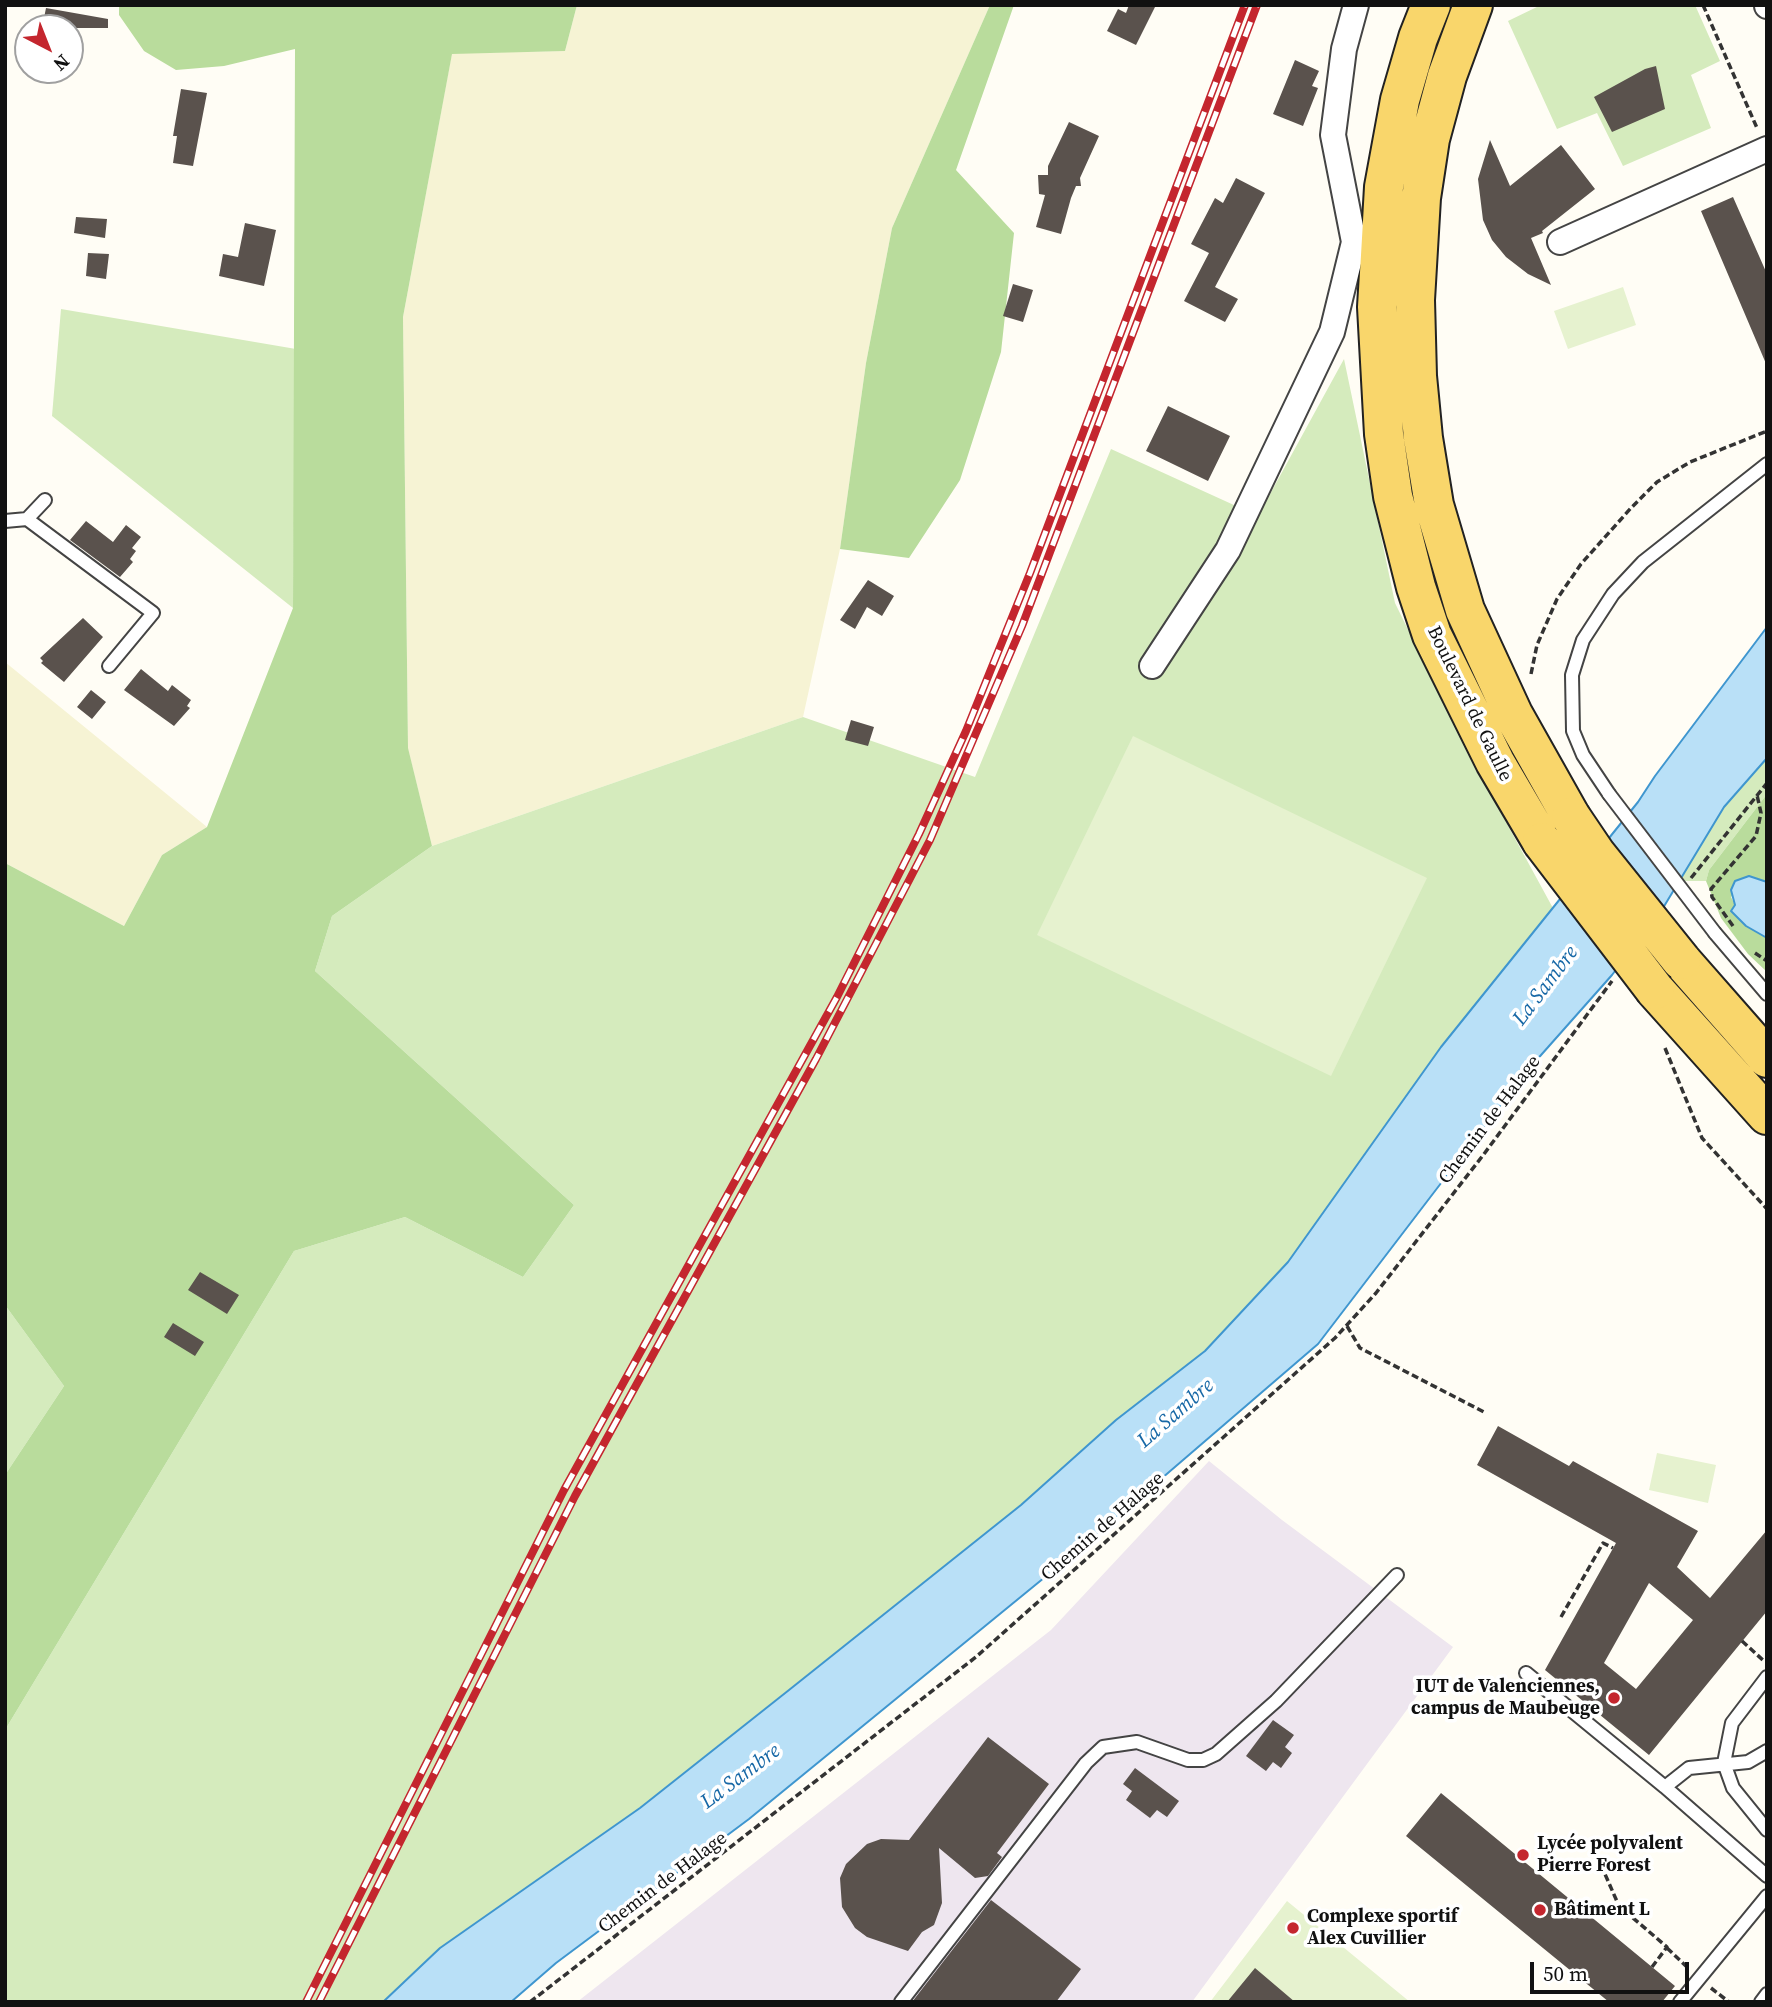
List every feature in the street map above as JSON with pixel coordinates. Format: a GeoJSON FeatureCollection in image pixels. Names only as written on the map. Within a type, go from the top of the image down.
{"type":"FeatureCollection","features":[{"type":"Feature","properties":{"kind":"main road","name":"Boulevard de Gaulle"},"geometry":{"type":"LineString","coordinates":[[1431,5],[1418,38],[1400,100],[1384,187],[1378,244],[1377,307],[1384,434],[1398,518],[1432,635],[1489,750],[1542,842],[1655,990],[1767,1115]]}},
{"type":"Feature","properties":{"kind":"main road","name":"Boulevard de Gaulle"},"geometry":{"type":"LineString","coordinates":[[1473,5],[1447,76],[1430,139],[1422,198],[1415,300],[1417,376],[1423,438],[1437,517],[1465,610],[1513,714],[1571,817],[1611,873],[1681,960],[1767,1058]]}},
{"type":"Feature","properties":{"kind":"street"},"geometry":{"type":"LineString","coordinates":[[1152,666],[1228,550],[1332,332],[1354,242],[1333,135],[1344,49],[1356,5]]}},
{"type":"Feature","properties":{"kind":"street"},"geometry":{"type":"LineString","coordinates":[[1560,242],[1765,154]]}},
{"type":"Feature","properties":{"kind":"lane"},"geometry":{"type":"LineString","coordinates":[[1767,464],[1643,562],[1613,594],[1583,640],[1572,675],[1573,731],[1583,755],[1609,794],[1715,933],[1767,993]]}},
{"type":"Feature","properties":{"kind":"lane"},"geometry":{"type":"LineString","coordinates":[[5,521],[27,519],[45,500]]}},
{"type":"Feature","properties":{"kind":"lane"},"geometry":{"type":"LineString","coordinates":[[27,519],[153,613],[109,666]]}},
{"type":"Feature","properties":{"kind":"lane"},"geometry":{"type":"LineString","coordinates":[[901,2002],[1086,1763],[1103,1747],[1137,1742],[1188,1760],[1203,1760],[1216,1754],[1276,1701],[1397,1575]]}},
{"type":"Feature","properties":{"kind":"lane"},"geometry":{"type":"LineString","coordinates":[[1526,1673],[1665,1787],[1767,1876]]}},
{"type":"Feature","properties":{"kind":"lane"},"geometry":{"type":"LineString","coordinates":[[1767,1677],[1732,1723],[1724,1763],[1738,1795],[1767,1830]]}},
{"type":"Feature","properties":{"kind":"lane"},"geometry":{"type":"LineString","coordinates":[[1665,1787],[1689,1768],[1748,1762],[1767,1751]]}},
{"type":"Feature","properties":{"kind":"lane"},"geometry":{"type":"LineString","coordinates":[[1680,2002],[1767,1896]]}},
{"type":"Feature","properties":{"kind":"lane"},"geometry":{"type":"LineString","coordinates":[[1761,2002],[1767,1994]]}},
{"type":"Feature","properties":{"kind":"path"},"geometry":{"type":"LineString","coordinates":[[1703,5],[1765,154]]}},
{"type":"Feature","properties":{"kind":"path"},"geometry":{"type":"LineString","coordinates":[[1531,674],[1537,645],[1557,599],[1581,564],[1640,499],[1657,482],[1690,462],[1767,431]]}},
{"type":"Feature","properties":{"kind":"path"},"geometry":{"type":"LineString","coordinates":[[1739,935],[1712,897],[1711,889],[1756,836],[1761,813],[1757,795]]}},
{"type":"Feature","properties":{"kind":"path"},"geometry":{"type":"LineString","coordinates":[[1754,952],[1767,961]]}},
{"type":"Feature","properties":{"kind":"path","name":"Chemin de Halage"},"geometry":{"type":"LineString","coordinates":[[530,2002],[976,1657],[1216,1447],[1347,1326],[1484,1154],[1608,986]]}},
{"type":"Feature","properties":{"kind":"path"},"geometry":{"type":"LineString","coordinates":[[1662,1039],[1702,1138],[1767,1209]]}},
{"type":"Feature","properties":{"kind":"path"},"geometry":{"type":"LineString","coordinates":[[1347,1326],[1360,1349],[1484,1412]]}},
{"type":"Feature","properties":{"kind":"path"},"geometry":{"type":"LineString","coordinates":[[1561,1617],[1603,1542],[1613,1548]]}},
{"type":"Feature","properties":{"kind":"path"},"geometry":{"type":"LineString","coordinates":[[1742,1641],[1767,1663]]}},
{"type":"Feature","properties":{"kind":"path"},"geometry":{"type":"LineString","coordinates":[[1601,1865],[1619,1906],[1667,1947],[1652,1967]]}},
{"type":"Feature","properties":{"kind":"shaded area"},"geometry":{"type":"Polygon","coordinates":[[[577,5],[990,5],[892,228],[866,363],[840,549],[803,717],[432,846],[408,749],[403,317],[452,53],[565,51],[577,5]]]}},
{"type":"Feature","properties":{"kind":"shaded area"},"geometry":{"type":"Polygon","coordinates":[[[5,662],[207,827],[162,855],[124,926],[5,863],[5,662]]]}},
{"type":"Feature","properties":{"kind":"shaded area"},"geometry":{"type":"Polygon","coordinates":[[[1209,1461],[1282,1520],[1453,1647],[1192,2002],[577,2002],[1051,1630],[1209,1461]]]}},
{"type":"Feature","properties":{"kind":"green space"},"geometry":{"type":"Polygon","coordinates":[[[119,5],[577,5],[565,51],[452,54],[403,317],[408,748],[432,846],[332,916],[315,971],[574,1205],[523,1277],[405,1217],[294,1251],[5,1730],[5,1475],[64,1386],[5,1305],[5,863],[124,926],[162,855],[207,827],[293,608],[295,49],[224,66],[176,70],[144,51],[119,15],[119,5]]]}},
{"type":"Feature","properties":{"kind":"green space"},"geometry":{"type":"Polygon","coordinates":[[[990,5],[1014,5],[956,170],[1014,233],[1001,352],[960,480],[909,558],[840,549],[866,363],[892,228],[990,5]]]}},
{"type":"Feature","properties":{"kind":"green space"},"geometry":{"type":"Polygon","coordinates":[[[1541,5],[1695,5],[1720,61],[1691,75],[1711,128],[1623,166],[1597,113],[1557,129],[1508,21],[1541,5]]]}},
{"type":"Feature","properties":{"kind":"green space"},"geometry":{"type":"Polygon","coordinates":[[[1623,287],[1636,325],[1568,349],[1554,311],[1623,287]]]}},
{"type":"Feature","properties":{"kind":"green space"},"geometry":{"type":"Polygon","coordinates":[[[61,309],[296,349],[293,608],[52,416],[61,309]]]}},
{"type":"Feature","properties":{"kind":"green space"},"geometry":{"type":"Polygon","coordinates":[[[1344,359],[1395,603],[1470,756],[1554,910],[1441,1047],[1288,1262],[1205,1351],[1116,1420],[1021,1505],[640,1808],[440,1948],[383,2002],[5,2002],[5,1730],[294,1251],[405,1217],[523,1277],[574,1205],[315,971],[332,916],[432,846],[803,717],[975,777],[1111,449],[1258,516],[1344,359]]]}},
{"type":"Feature","properties":{"kind":"green space"},"geometry":{"type":"Polygon","coordinates":[[[1133,736],[1427,878],[1331,1076],[1037,935],[1133,736]]]}},
{"type":"Feature","properties":{"kind":"green space"},"geometry":{"type":"Polygon","coordinates":[[[1767,758],[1767,794],[1709,870],[1706,881],[1679,881],[1724,806],[1767,758]]]}},
{"type":"Feature","properties":{"kind":"green space"},"geometry":{"type":"Polygon","coordinates":[[[1767,794],[1767,882],[1749,876],[1731,897],[1735,905],[1731,911],[1746,926],[1767,938],[1767,972],[1748,954],[1721,918],[1706,881],[1709,870],[1767,794]]]}},
{"type":"Feature","properties":{"kind":"green space"},"geometry":{"type":"Polygon","coordinates":[[[5,1305],[64,1386],[5,1475],[5,1305]]]}},
{"type":"Feature","properties":{"kind":"green space"},"geometry":{"type":"Polygon","coordinates":[[[1657,1453],[1716,1465],[1708,1503],[1649,1490],[1657,1453]]]}},
{"type":"Feature","properties":{"kind":"green space","name":"Complexe sportif Alex Cuvillier"},"geometry":{"type":"Polygon","coordinates":[[[1287,1901],[1410,2002],[1210,2002],[1287,1901]]]}},
{"type":"Feature","properties":{"kind":"water","name":"La Sambre"},"geometry":{"type":"Polygon","coordinates":[[[1767,627],[1767,758],[1724,807],[1663,908],[1612,975],[1526,1072],[1318,1344],[1083,1546],[749,1819],[556,1963],[511,2002],[383,2002],[440,1948],[640,1808],[789,1690],[1021,1505],[1116,1420],[1205,1351],[1288,1262],[1441,1047],[1638,802],[1767,627]]]}},
{"type":"Feature","properties":{"kind":"water"},"geometry":{"type":"Polygon","coordinates":[[[1749,876],[1767,882],[1767,938],[1746,926],[1731,911],[1735,905],[1731,890],[1735,881],[1749,876]]]}},
{"type":"Feature","properties":{"kind":"building"},"geometry":{"type":"Polygon","coordinates":[[[1129,5],[1156,5],[1136,45],[1107,31],[1118,9],[1126,13],[1129,5]]]}},
{"type":"Feature","properties":{"kind":"building"},"geometry":{"type":"Polygon","coordinates":[[[46,8],[80,14],[45,14],[46,8]]]}},
{"type":"Feature","properties":{"kind":"building"},"geometry":{"type":"Polygon","coordinates":[[[84,15],[108,19],[108,28],[84,28],[84,15]]]}},
{"type":"Feature","properties":{"kind":"building"},"geometry":{"type":"Polygon","coordinates":[[[1295,60],[1319,71],[1312,86],[1318,88],[1303,126],[1273,114],[1295,60]]]}},
{"type":"Feature","properties":{"kind":"building"},"geometry":{"type":"Polygon","coordinates":[[[1656,66],[1665,109],[1612,132],[1594,97],[1645,69],[1656,66]]]}},
{"type":"Feature","properties":{"kind":"building"},"geometry":{"type":"Polygon","coordinates":[[[181,89],[207,93],[193,166],[173,163],[177,136],[173,136],[181,89]]]}},
{"type":"Feature","properties":{"kind":"building"},"geometry":{"type":"Polygon","coordinates":[[[1069,122],[1099,136],[1080,178],[1081,186],[1076,186],[1071,198],[1061,234],[1036,227],[1045,195],[1039,194],[1038,175],[1048,175],[1048,166],[1069,122]]]}},
{"type":"Feature","properties":{"kind":"building"},"geometry":{"type":"Polygon","coordinates":[[[1490,140],[1510,186],[1561,145],[1595,189],[1542,231],[1543,233],[1531,238],[1551,285],[1528,274],[1506,257],[1492,240],[1483,220],[1478,179],[1490,140]]]}},
{"type":"Feature","properties":{"kind":"building"},"geometry":{"type":"Polygon","coordinates":[[[1236,178],[1265,193],[1215,287],[1238,299],[1225,322],[1184,301],[1209,253],[1191,244],[1215,198],[1223,203],[1236,178]]]}},
{"type":"Feature","properties":{"kind":"building"},"geometry":{"type":"Polygon","coordinates":[[[1733,197],[1767,274],[1767,366],[1701,211],[1733,197]]]}},
{"type":"Feature","properties":{"kind":"building"},"geometry":{"type":"Polygon","coordinates":[[[76,217],[107,219],[105,238],[74,233],[76,217]]]}},
{"type":"Feature","properties":{"kind":"building"},"geometry":{"type":"Polygon","coordinates":[[[245,223],[276,230],[264,286],[219,276],[223,254],[238,257],[245,223]]]}},
{"type":"Feature","properties":{"kind":"building"},"geometry":{"type":"Polygon","coordinates":[[[88,253],[109,254],[106,279],[86,276],[88,253]]]}},
{"type":"Feature","properties":{"kind":"building"},"geometry":{"type":"Polygon","coordinates":[[[1013,284],[1033,290],[1023,322],[1003,316],[1013,284]]]}},
{"type":"Feature","properties":{"kind":"building"},"geometry":{"type":"Polygon","coordinates":[[[1168,406],[1230,436],[1208,481],[1146,451],[1168,406]]]}},
{"type":"Feature","properties":{"kind":"building"},"geometry":{"type":"Polygon","coordinates":[[[86,521],[113,542],[126,525],[141,537],[132,548],[136,551],[130,559],[133,562],[120,577],[70,540],[86,521]]]}},
{"type":"Feature","properties":{"kind":"building"},"geometry":{"type":"Polygon","coordinates":[[[868,580],[894,596],[882,616],[867,607],[855,629],[840,620],[868,580]]]}},
{"type":"Feature","properties":{"kind":"building"},"geometry":{"type":"Polygon","coordinates":[[[83,618],[103,637],[64,682],[41,663],[43,661],[40,658],[83,618]]]}},
{"type":"Feature","properties":{"kind":"building"},"geometry":{"type":"Polygon","coordinates":[[[141,669],[168,691],[172,685],[191,700],[187,706],[190,708],[174,726],[124,690],[141,669]]]}},
{"type":"Feature","properties":{"kind":"building"},"geometry":{"type":"Polygon","coordinates":[[[91,690],[106,702],[92,719],[77,707],[91,690]]]}},
{"type":"Feature","properties":{"kind":"building"},"geometry":{"type":"Polygon","coordinates":[[[851,720],[874,727],[868,746],[845,740],[851,720]]]}},
{"type":"Feature","properties":{"kind":"building"},"geometry":{"type":"Polygon","coordinates":[[[200,1272],[239,1295],[227,1314],[188,1290],[200,1272]]]}},
{"type":"Feature","properties":{"kind":"building"},"geometry":{"type":"Polygon","coordinates":[[[173,1323],[204,1342],[195,1356],[164,1337],[173,1323]]]}},
{"type":"Feature","properties":{"kind":"building"},"geometry":{"type":"Polygon","coordinates":[[[1498,1426],[1569,1466],[1573,1461],[1698,1531],[1677,1567],[1710,1598],[1767,1530],[1767,1611],[1649,1755],[1545,1670],[1616,1543],[1477,1465],[1498,1426]],[[1649,1583],[1604,1663],[1636,1689],[1693,1620],[1649,1583]]]}},
{"type":"Feature","properties":{"kind":"building"},"geometry":{"type":"Polygon","coordinates":[[[1273,1720],[1294,1735],[1285,1747],[1292,1753],[1281,1768],[1273,1762],[1266,1771],[1246,1756],[1273,1720]]]}},
{"type":"Feature","properties":{"kind":"building"},"geometry":{"type":"Polygon","coordinates":[[[988,1737],[1049,1784],[997,1853],[1002,1857],[988,1876],[975,1878],[939,1848],[942,1903],[934,1925],[922,1932],[908,1951],[867,1937],[855,1928],[842,1907],[840,1878],[846,1864],[867,1844],[881,1839],[909,1840],[988,1737]]]}},
{"type":"Feature","properties":{"kind":"building"},"geometry":{"type":"Polygon","coordinates":[[[1135,1768],[1179,1801],[1167,1817],[1157,1810],[1150,1818],[1126,1800],[1132,1791],[1123,1784],[1135,1768]]]}},
{"type":"Feature","properties":{"kind":"building","name":"Bâtiment L"},"geometry":{"type":"Polygon","coordinates":[[[1441,1793],[1675,1986],[1662,2002],[1609,2002],[1406,1836],[1441,1793]]]}},
{"type":"Feature","properties":{"kind":"building"},"geometry":{"type":"Polygon","coordinates":[[[991,1900],[1081,1969],[1056,2002],[912,2002],[991,1900]]]}},
{"type":"Feature","properties":{"kind":"building"},"geometry":{"type":"Polygon","coordinates":[[[1255,1968],[1295,2002],[1227,2002],[1255,1968]]]}},
{"type":"Feature","properties":{"kind":"railway"},"geometry":{"type":"LineString","coordinates":[[306,2002],[564,1490],[837,997],[919,834],[966,731],[1030,573],[1245,5]]}},
{"type":"Feature","properties":{"kind":"railway"},"geometry":{"type":"LineString","coordinates":[[319,2002],[575,1496],[816,1059],[930,840],[1022,626],[1257,5]]}},
{"type":"Feature","properties":{"kind":"place","name":"IUT de Valenciennes, campus de Maubeuge"},"geometry":{"type":"Point","coordinates":[1614,1698]}},
{"type":"Feature","properties":{"kind":"place","name":"Lycée polyvalent Pierre Forest"},"geometry":{"type":"Point","coordinates":[1523,1855]}},
{"type":"Feature","properties":{"kind":"place","name":"Bâtiment L"},"geometry":{"type":"Point","coordinates":[1540,1910]}},
{"type":"Feature","properties":{"kind":"place","name":"Complexe sportif Alex Cuvillier"},"geometry":{"type":"Point","coordinates":[1293,1928]}}]}
